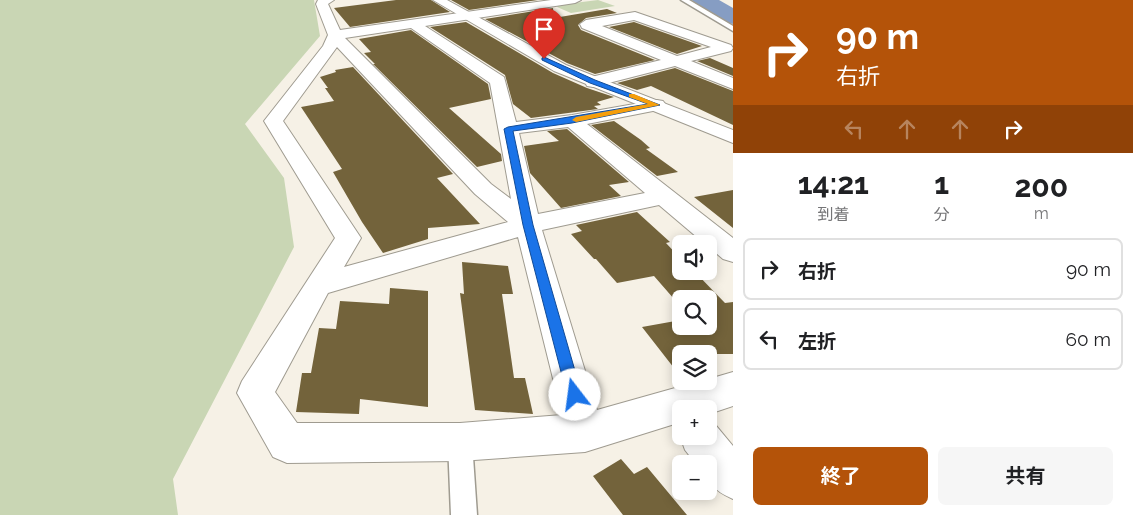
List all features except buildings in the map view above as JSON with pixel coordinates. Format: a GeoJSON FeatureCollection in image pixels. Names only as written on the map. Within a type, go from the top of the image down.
{"type":"FeatureCollection","features":[{"type":"Feature","properties":{"kind":"street"},"geometry":{"type":"LineString","coordinates":[[328,0],[324,0],[322,4],[335,35],[351,54],[483,189],[528,225]]}},
{"type":"Feature","properties":{"kind":"street"},"geometry":{"type":"LineString","coordinates":[[439,0],[560,68],[657,105],[733,137]]}},
{"type":"Feature","properties":{"kind":"street"},"geometry":{"type":"LineString","coordinates":[[335,35],[575,0]]}},
{"type":"Feature","properties":{"kind":"street"},"geometry":{"type":"LineString","coordinates":[[543,5],[733,84]]}},
{"type":"Feature","properties":{"kind":"street"},"geometry":{"type":"LineString","coordinates":[[587,24],[635,16],[726,48],[593,82]]}},
{"type":"Feature","properties":{"kind":"street"},"geometry":{"type":"LineString","coordinates":[[414,24],[498,80],[528,225],[585,433]]}},
{"type":"Feature","properties":{"kind":"street"},"geometry":{"type":"LineString","coordinates":[[335,35],[330,47],[273,121],[348,238],[318,285],[255,393],[287,443],[460,442],[585,433],[672,411]]}},
{"type":"Feature","properties":{"kind":"street"},"geometry":{"type":"LineString","coordinates":[[508,129],[657,105]]}},
{"type":"Feature","properties":{"kind":"street"},"geometry":{"type":"LineString","coordinates":[[572,120],[733,252]]}},
{"type":"Feature","properties":{"kind":"street"},"geometry":{"type":"LineString","coordinates":[[318,285],[528,225],[664,196]]}},
{"type":"Feature","properties":{"kind":"street"},"geometry":{"type":"LineString","coordinates":[[704,400],[733,389]]}},
{"type":"Feature","properties":{"kind":"street"},"geometry":{"type":"LineString","coordinates":[[706,445],[733,478]]}},
{"type":"Feature","properties":{"kind":"lane"},"geometry":{"type":"LineString","coordinates":[[684,0],[733,29]]}},
{"type":"Feature","properties":{"kind":"lane"},"geometry":{"type":"LineString","coordinates":[[460,442],[464,515]]}},
{"type":"Feature","properties":{"kind":"green space"},"geometry":{"type":"Polygon","coordinates":[[[0,0],[314,0],[320,36],[245,124],[284,178],[294,247],[173,479],[178,515],[0,515],[0,0]]]}},
{"type":"Feature","properties":{"kind":"green space"},"geometry":{"type":"Polygon","coordinates":[[[598,0],[615,6],[571,13],[557,7],[558,5],[598,0]]]}},
{"type":"Feature","properties":{"kind":"waterway"},"geometry":{"type":"LineString","coordinates":[[703,0],[733,17]]}},
{"type":"Feature","properties":{"kind":"slow traffic"},"geometry":{"type":"LineString","coordinates":[[576,120],[657,105],[631,96]]}},
{"type":"Feature","properties":{"kind":"route"},"geometry":{"type":"LineString","coordinates":[[544,59],[593,82],[657,105],[508,129],[528,225],[575,395]]}}]}
